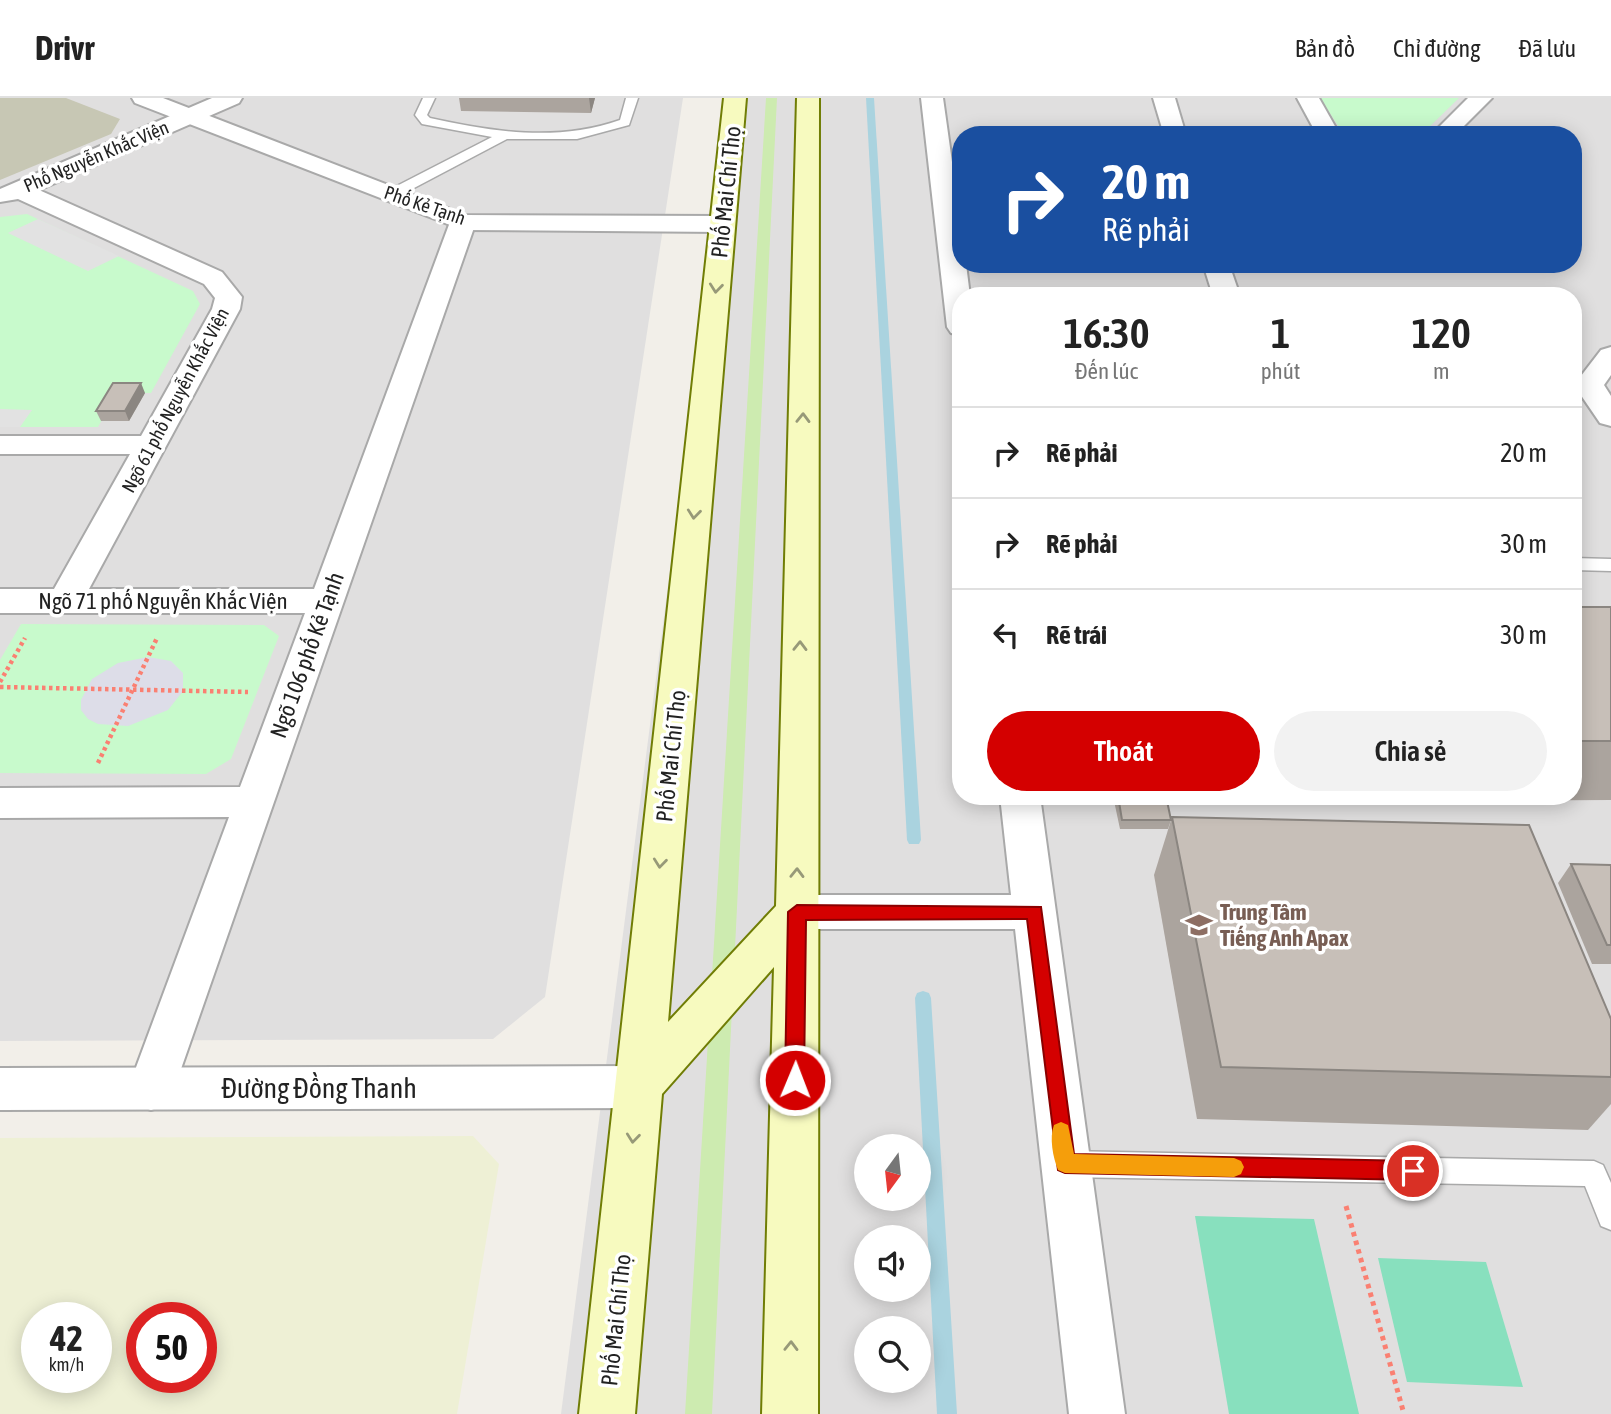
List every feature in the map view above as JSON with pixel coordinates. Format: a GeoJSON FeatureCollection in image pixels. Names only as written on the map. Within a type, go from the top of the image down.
{"type":"FeatureCollection","features":[{"type":"Feature","properties":{"kind":"main road","name":"Phố Mai Chí Thọ"},"geometry":{"type":"LineString","coordinates":[[607,1414],[735,98]]}},
{"type":"Feature","properties":{"kind":"main road"},"geometry":{"type":"LineString","coordinates":[[790,1414],[808,98]]}},
{"type":"Feature","properties":{"kind":"main road"},"geometry":{"type":"LineString","coordinates":[[638,1087],[797,912]]}},
{"type":"Feature","properties":{"kind":"street","name":"Phố Kẻ Tạnh"},"geometry":{"type":"LineString","coordinates":[[143,98],[463,222],[722,224]]}},
{"type":"Feature","properties":{"kind":"street","name":"Phố Nguyễn Khắc Viện"},"geometry":{"type":"LineString","coordinates":[[9,194],[231,98]]}},
{"type":"Feature","properties":{"kind":"street"},"geometry":{"type":"LineString","coordinates":[[932,98],[952,256]]}},
{"type":"Feature","properties":{"kind":"street"},"geometry":{"type":"LineString","coordinates":[[1164,98],[1172,126]]}},
{"type":"Feature","properties":{"kind":"street"},"geometry":{"type":"LineString","coordinates":[[1308,98],[1324,126]]}},
{"type":"Feature","properties":{"kind":"street"},"geometry":{"type":"LineString","coordinates":[[1451,126],[1481,98]]}},
{"type":"Feature","properties":{"kind":"street","name":"Ngõ 61 phố Nguyễn Khắc Viện"},"geometry":{"type":"LineString","coordinates":[[9,194],[213,278],[229,297],[226,309],[65,601]]}},
{"type":"Feature","properties":{"kind":"street","name":"Ngõ 106 phố Kẻ Tạnh"},"geometry":{"type":"LineString","coordinates":[[151,1089],[463,222]]}},
{"type":"Feature","properties":{"kind":"street"},"geometry":{"type":"LineString","coordinates":[[1582,384],[1611,356]]}},
{"type":"Feature","properties":{"kind":"street"},"geometry":{"type":"LineString","coordinates":[[1582,386],[1611,417]]}},
{"type":"Feature","properties":{"kind":"street"},"geometry":{"type":"LineString","coordinates":[[0,445],[151,445]]}},
{"type":"Feature","properties":{"kind":"street","name":"Ngõ 71 phố Nguyễn Khắc Viện"},"geometry":{"type":"LineString","coordinates":[[0,601],[327,601]]}},
{"type":"Feature","properties":{"kind":"street"},"geometry":{"type":"LineString","coordinates":[[0,803],[254,802]]}},
{"type":"Feature","properties":{"kind":"street"},"geometry":{"type":"LineString","coordinates":[[1021,805],[1097,1414]]}},
{"type":"Feature","properties":{"kind":"street"},"geometry":{"type":"LineString","coordinates":[[797,912],[1035,912]]}},
{"type":"Feature","properties":{"kind":"street","name":"Đường Đồng Thanh"},"geometry":{"type":"LineString","coordinates":[[0,1089],[638,1087]]}},
{"type":"Feature","properties":{"kind":"lane"},"geometry":{"type":"LineString","coordinates":[[429,98],[421,115],[426,121],[507,134],[554,137],[600,132],[625,122],[632,98]]}},
{"type":"Feature","properties":{"kind":"lane"},"geometry":{"type":"LineString","coordinates":[[392,194],[507,134]]}},
{"type":"Feature","properties":{"kind":"lane"},"geometry":{"type":"LineString","coordinates":[[1582,564],[1611,565]]}},
{"type":"Feature","properties":{"kind":"lane"},"geometry":{"type":"LineString","coordinates":[[1065,1164],[1594,1174],[1611,1217]]}},
{"type":"Feature","properties":{"kind":"path"},"geometry":{"type":"LineString","coordinates":[[30,630],[0,685],[256,692]]}},
{"type":"Feature","properties":{"kind":"path"},"geometry":{"type":"LineString","coordinates":[[95,769],[160,632]]}},
{"type":"Feature","properties":{"kind":"path"},"geometry":{"type":"LineString","coordinates":[[1336,1169],[1404,1414]]}},
{"type":"Feature","properties":{"kind":"shaded area"},"geometry":{"type":"Polygon","coordinates":[[[0,98],[683,98],[545,997],[493,1039],[0,1041],[0,98]]]}},
{"type":"Feature","properties":{"kind":"shaded area"},"geometry":{"type":"Polygon","coordinates":[[[0,98],[66,98],[120,119],[111,134],[0,180],[0,98]]]}},
{"type":"Feature","properties":{"kind":"shaded area"},"geometry":{"type":"Polygon","coordinates":[[[731,98],[1611,98],[1611,1414],[561,1414],[731,98]]]}},
{"type":"Feature","properties":{"kind":"shaded area"},"geometry":{"type":"Polygon","coordinates":[[[38,219],[119,256],[88,271],[8,233],[38,219]]]}},
{"type":"Feature","properties":{"kind":"shaded area"},"geometry":{"type":"Polygon","coordinates":[[[0,409],[32,410],[20,427],[0,427],[0,409]]]}},
{"type":"Feature","properties":{"kind":"shaded area"},"geometry":{"type":"Polygon","coordinates":[[[148,657],[171,661],[183,673],[183,691],[168,710],[128,726],[98,724],[88,719],[81,710],[81,700],[92,679],[118,663],[148,657]]]}},
{"type":"Feature","properties":{"kind":"shaded area"},"geometry":{"type":"Polygon","coordinates":[[[473,1136],[499,1164],[457,1414],[0,1414],[0,1138],[473,1136]]]}},
{"type":"Feature","properties":{"kind":"green space"},"geometry":{"type":"Polygon","coordinates":[[[766,98],[777,98],[712,1414],[685,1414],[766,98]]]}},
{"type":"Feature","properties":{"kind":"green space"},"geometry":{"type":"Polygon","coordinates":[[[1320,98],[1459,98],[1430,126],[1338,126],[1320,98]]]}},
{"type":"Feature","properties":{"kind":"green space"},"geometry":{"type":"Polygon","coordinates":[[[27,214],[193,291],[200,304],[151,393],[117,393],[98,427],[0,427],[0,217],[27,214]]]}},
{"type":"Feature","properties":{"kind":"green space"},"geometry":{"type":"Polygon","coordinates":[[[21,624],[264,625],[279,636],[231,759],[206,774],[0,773],[0,660],[21,624]]]}},
{"type":"Feature","properties":{"kind":"green space"},"geometry":{"type":"Polygon","coordinates":[[[1195,1216],[1314,1219],[1359,1414],[1229,1414],[1195,1216]]]}},
{"type":"Feature","properties":{"kind":"green space"},"geometry":{"type":"Polygon","coordinates":[[[1378,1258],[1486,1262],[1523,1387],[1407,1382],[1378,1258]]]}},
{"type":"Feature","properties":{"kind":"building"},"geometry":{"type":"Polygon","coordinates":[[[113,383],[141,383],[125,411],[96,411],[113,383]]]}},
{"type":"Feature","properties":{"kind":"building"},"geometry":{"type":"Polygon","coordinates":[[[1582,607],[1611,607],[1611,741],[1582,741],[1582,607]]]}},
{"type":"Feature","properties":{"kind":"building"},"geometry":{"type":"Polygon","coordinates":[[[1120,805],[1168,805],[1171,820],[1122,820],[1120,805]]]}},
{"type":"Feature","properties":{"kind":"building"},"geometry":{"type":"Polygon","coordinates":[[[1172,817],[1529,825],[1611,1019],[1611,1077],[1221,1067],[1172,817]]]}},
{"type":"Feature","properties":{"kind":"building"},"geometry":{"type":"Polygon","coordinates":[[[1571,864],[1611,865],[1611,945],[1607,945],[1571,864]]]}},
{"type":"Feature","properties":{"kind":"waterway"},"geometry":{"type":"LineString","coordinates":[[870,98],[914,840]]}},
{"type":"Feature","properties":{"kind":"waterway"},"geometry":{"type":"LineString","coordinates":[[923,998],[947,1414]]}},
{"type":"Feature","properties":{"kind":"slow traffic"},"geometry":{"type":"LineString","coordinates":[[1061,1131],[1065,1164],[1234,1167]]}},
{"type":"Feature","properties":{"kind":"place","name":"Trung Tâm Tiếng Anh Apax"},"geometry":{"type":"Point","coordinates":[1199,925]}},
{"type":"Feature","properties":{"kind":"route"},"geometry":{"type":"LineString","coordinates":[[795,1080],[797,912],[1035,912],[1065,1164],[1413,1171]]}}]}
